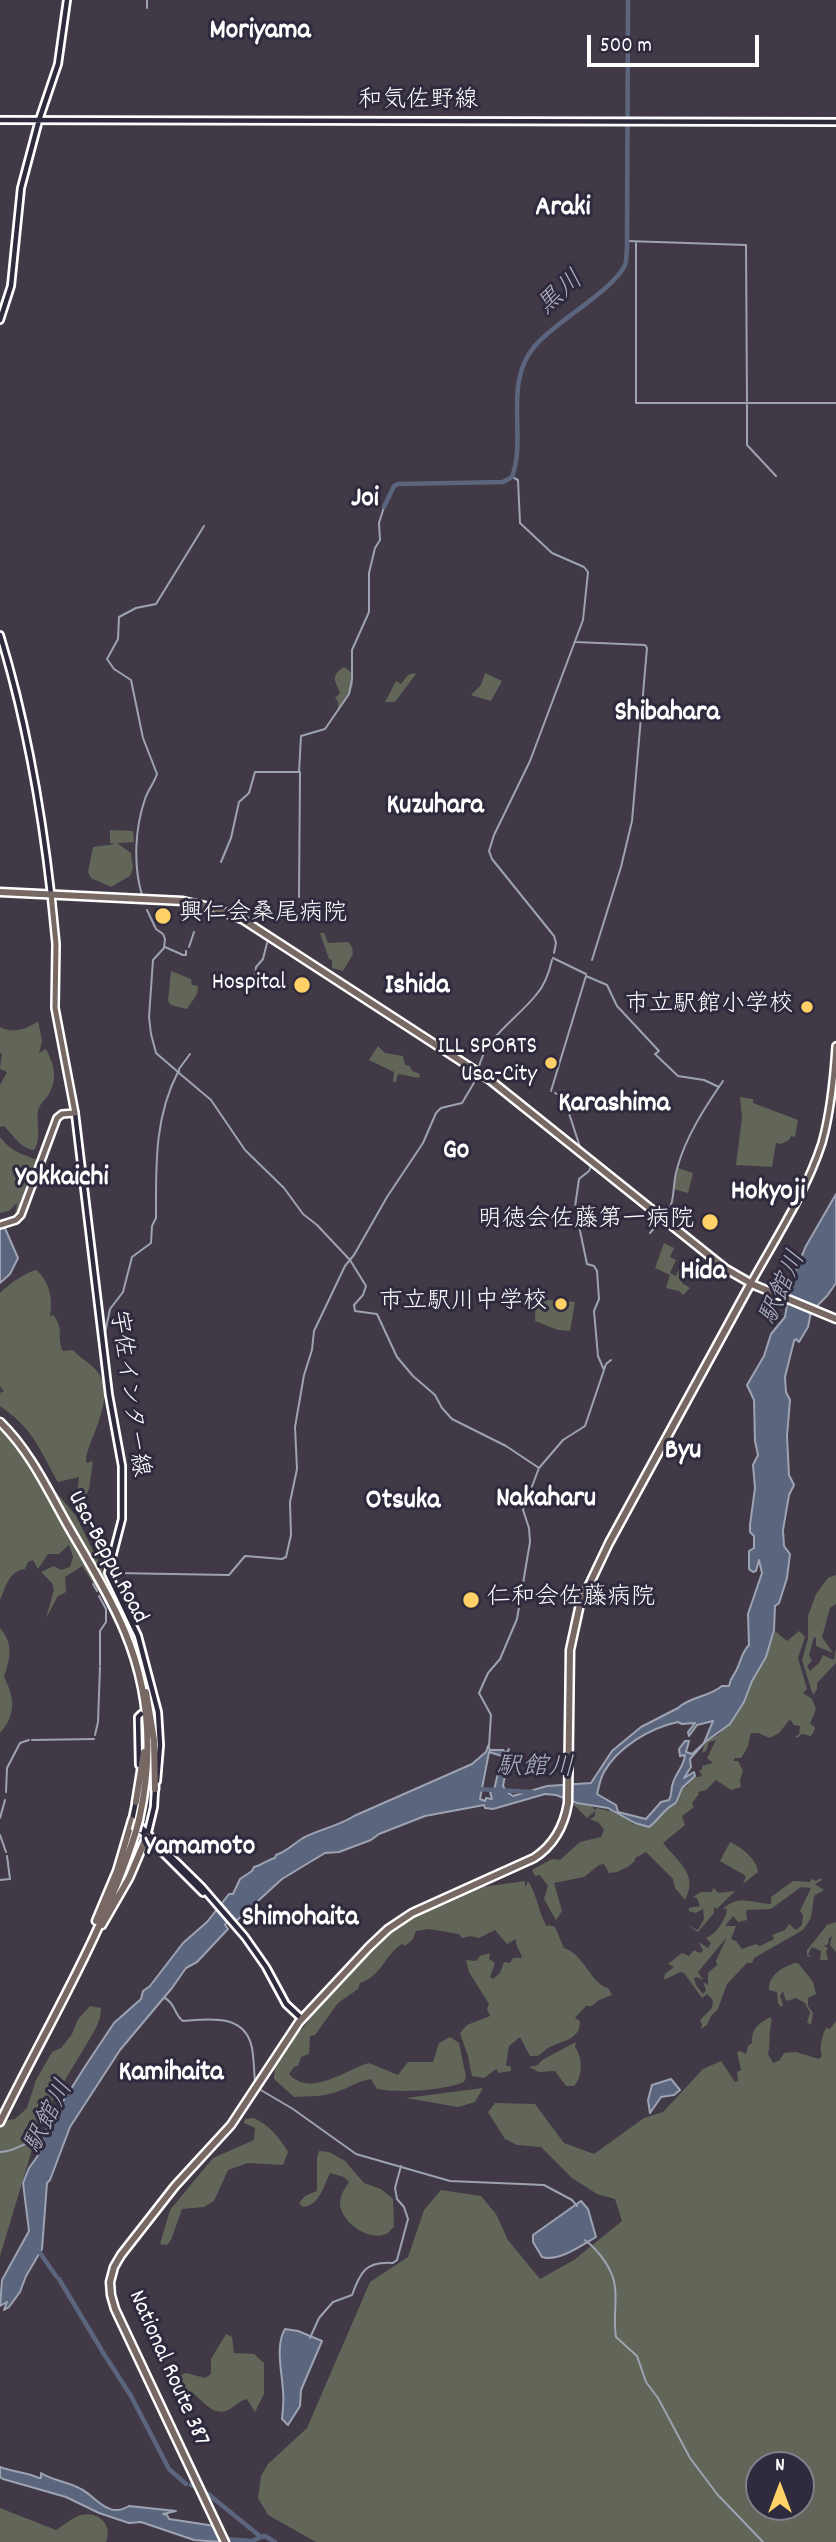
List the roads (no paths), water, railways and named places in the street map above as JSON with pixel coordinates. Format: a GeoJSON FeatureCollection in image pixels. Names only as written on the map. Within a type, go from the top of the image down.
{"type":"FeatureCollection","features":[{"type":"Feature","properties":{"kind":"highway"},"geometry":{"type":"LineString","coordinates":[[0,892],[183,901],[230,914],[256,928],[478,1072],[717,1263],[752,1284],[836,1319]]}},
{"type":"Feature","properties":{"kind":"highway","name":"National Route 387"},"geometry":{"type":"LineString","coordinates":[[225,2542],[116,2312],[111,2295],[111,2279],[119,2258],[170,2192],[234,2121],[302,2019],[369,1947],[396,1923],[431,1904],[527,1862],[543,1852],[560,1831],[568,1803],[571,1636],[580,1604],[594,1572],[752,1284]]}},
{"type":"Feature","properties":{"kind":"highway","name":"Usa-Beppu Road"},"geometry":{"type":"LineString","coordinates":[[0,1422],[28,1455],[119,1618],[135,1662],[143,1712],[147,1765],[136,1831],[124,1866],[97,1928],[2,2113],[0,2122]]}},
{"type":"Feature","properties":{"kind":"highway"},"geometry":{"type":"LineString","coordinates":[[119,1618],[135,1653],[149,1702],[154,1740],[155,1789]]}},
{"type":"Feature","properties":{"kind":"highway"},"geometry":{"type":"LineString","coordinates":[[136,1802],[143,1758],[143,1712]]}},
{"type":"Feature","properties":{"kind":"highway"},"geometry":{"type":"LineString","coordinates":[[73,1975],[136,1820]]}},
{"type":"Feature","properties":{"kind":"highway"},"geometry":{"type":"LineString","coordinates":[[73,1975],[82,1965],[128,1878],[147,1835]]}},
{"type":"Feature","properties":{"kind":"main road"},"geometry":{"type":"LineString","coordinates":[[0,320],[11,286],[21,188],[39,120],[57,70],[67,0]]}},
{"type":"Feature","properties":{"kind":"main road","name":"和気佐野線"},"geometry":{"type":"LineString","coordinates":[[0,120],[836,122]]}},
{"type":"Feature","properties":{"kind":"main road"},"geometry":{"type":"LineString","coordinates":[[0,635],[22,716],[37,787],[56,948],[55,1008],[75,1113],[63,1114],[57,1118],[21,1215],[16,1220],[0,1224]]}},
{"type":"Feature","properties":{"kind":"main road"},"geometry":{"type":"LineString","coordinates":[[752,1284],[818,1154],[830,1106],[836,1046]]}},
{"type":"Feature","properties":{"kind":"main road"},"geometry":{"type":"LineString","coordinates":[[752,1284],[814,1171],[828,1130],[836,1081]]}},
{"type":"Feature","properties":{"kind":"main road","name":"宇佐インター線"},"geometry":{"type":"LineString","coordinates":[[75,1113],[108,1395],[122,1466],[122,1520],[108,1573],[138,1636],[156,1712],[160,1745],[157,1787],[147,1835]]}},
{"type":"Feature","properties":{"kind":"main road"},"geometry":{"type":"LineString","coordinates":[[143,1712],[138,1717],[136,1820],[147,1835],[238,1929],[264,1963],[284,2002],[302,2019]]}},
{"type":"Feature","properties":{"kind":"water"},"geometry":{"type":"Polygon","coordinates":[[[836,1194],[836,1283],[811,1312],[808,1327],[799,1342],[796,1339],[794,1341],[785,1377],[786,1392],[790,1400],[787,1436],[789,1475],[794,1485],[789,1495],[783,1530],[784,1546],[790,1554],[787,1578],[779,1603],[775,1606],[774,1630],[766,1657],[730,1724],[705,1742],[690,1759],[691,1767],[684,1778],[694,1772],[695,1776],[682,1788],[676,1803],[649,1827],[635,1823],[608,1808],[545,1794],[493,1809],[485,1808],[484,1805],[425,1816],[339,1852],[325,1853],[282,1879],[235,1922],[230,1917],[225,1925],[228,1929],[197,1962],[186,1968],[120,2050],[70,2127],[47,2183],[42,2249],[20,2292],[4,2310],[7,2302],[0,2306],[2,2280],[29,2231],[23,2183],[55,2114],[114,2023],[141,1999],[143,1991],[150,1986],[183,1943],[207,1922],[229,1894],[233,1894],[240,1879],[254,1867],[275,1858],[303,1838],[472,1764],[486,1752],[488,1746],[490,1750],[503,1750],[506,1753],[509,1749],[507,1755],[511,1754],[513,1757],[509,1767],[514,1771],[506,1770],[503,1786],[513,1796],[547,1786],[591,1783],[612,1751],[641,1727],[688,1701],[722,1686],[729,1686],[749,1645],[748,1614],[762,1573],[759,1560],[756,1571],[749,1569],[749,1551],[754,1548],[754,1536],[750,1532],[755,1488],[753,1465],[758,1455],[754,1400],[747,1385],[764,1356],[771,1334],[785,1317],[791,1281],[806,1246],[836,1194]],[[713,1721],[697,1725],[689,1736],[688,1732],[695,1723],[678,1722],[636,1740],[610,1763],[597,1794],[616,1805],[618,1812],[646,1819],[661,1802],[670,1798],[674,1779],[685,1755],[680,1756],[679,1749],[685,1741],[689,1741],[686,1752],[692,1754],[704,1743],[713,1721]],[[489,1752],[480,1799],[485,1801],[486,1798],[492,1799],[490,1792],[494,1790],[502,1756],[489,1752]]]}},
{"type":"Feature","properties":{"kind":"water"},"geometry":{"type":"Polygon","coordinates":[[[4,1226],[18,1258],[10,1274],[0,1283],[0,1228],[4,1226]]]}},
{"type":"Feature","properties":{"kind":"water"},"geometry":{"type":"Polygon","coordinates":[[[671,2079],[680,2090],[674,2095],[661,2097],[650,2113],[648,2100],[652,2085],[671,2079]]]}},
{"type":"Feature","properties":{"kind":"water"},"geometry":{"type":"Polygon","coordinates":[[[581,2201],[588,2209],[596,2237],[563,2255],[542,2257],[533,2242],[533,2235],[581,2201]]]}},
{"type":"Feature","properties":{"kind":"water"},"geometry":{"type":"Polygon","coordinates":[[[285,2329],[298,2331],[322,2341],[301,2390],[300,2406],[288,2425],[282,2419],[280,2359],[280,2343],[285,2329]]]}},
{"type":"Feature","properties":{"kind":"water"},"geometry":{"type":"Polygon","coordinates":[[[0,2467],[39,2478],[41,2473],[71,2484],[113,2510],[129,2506],[176,2511],[163,2514],[169,2519],[215,2526],[221,2542],[194,2540],[141,2522],[129,2523],[99,2513],[66,2497],[3,2479],[0,2477],[0,2467]]]}},
{"type":"Feature","properties":{"kind":"waterway"},"geometry":{"type":"LineString","coordinates":[[147,0],[147,8]]}},
{"type":"Feature","properties":{"kind":"waterway","name":"黒川"},"geometry":{"type":"LineString","coordinates":[[384,507],[394,486],[398,484],[503,482],[512,477],[517,445],[517,394],[525,362],[543,337],[609,285],[625,265],[628,0]]}},
{"type":"Feature","properties":{"kind":"waterway"},"geometry":{"type":"LineString","coordinates":[[627,241],[746,245],[747,401]]}},
{"type":"Feature","properties":{"kind":"waterway"},"geometry":{"type":"LineString","coordinates":[[636,242],[636,403],[836,403]]}},
{"type":"Feature","properties":{"kind":"waterway"},"geometry":{"type":"LineString","coordinates":[[747,405],[747,445],[776,476]]}},
{"type":"Feature","properties":{"kind":"waterway"},"geometry":{"type":"LineString","coordinates":[[512,477],[518,480],[520,523],[552,553],[584,567],[588,572],[583,620],[530,761],[489,851],[492,859],[554,936],[554,953]]}},
{"type":"Feature","properties":{"kind":"waterway"},"geometry":{"type":"LineString","coordinates":[[221,862],[231,838],[239,802],[249,793],[255,772],[299,772],[301,736],[325,729],[349,694],[352,650],[369,612],[369,573],[375,548],[380,540],[379,523],[384,507]]}},
{"type":"Feature","properties":{"kind":"waterway"},"geometry":{"type":"LineString","coordinates":[[142,895],[136,859],[137,834],[145,799],[157,774],[143,738],[131,680],[114,669],[107,659],[118,639],[119,617],[136,608],[156,604],[204,526]]}},
{"type":"Feature","properties":{"kind":"waterway"},"geometry":{"type":"LineString","coordinates":[[576,642],[645,645],[647,648],[632,821],[621,867],[592,960]]}},
{"type":"Feature","properties":{"kind":"waterway"},"geometry":{"type":"LineString","coordinates":[[299,897],[300,772]]}},
{"type":"Feature","properties":{"kind":"waterway"},"geometry":{"type":"LineString","coordinates":[[107,1359],[105,1333],[110,1309],[123,1292],[132,1257],[151,1243],[152,1226],[156,1218],[160,1125],[170,1089],[178,1072],[156,1053],[151,1034],[149,1017],[153,960],[164,948],[165,939],[156,929],[147,910]]}},
{"type":"Feature","properties":{"kind":"waterway"},"geometry":{"type":"LineString","coordinates":[[189,947],[194,932]]}},
{"type":"Feature","properties":{"kind":"waterway"},"geometry":{"type":"LineString","coordinates":[[254,987],[256,967],[263,959],[267,943]]}},
{"type":"Feature","properties":{"kind":"waterway"},"geometry":{"type":"LineString","coordinates":[[165,947],[183,955],[186,955],[186,951]]}},
{"type":"Feature","properties":{"kind":"waterway"},"geometry":{"type":"LineString","coordinates":[[553,958],[586,974]]}},
{"type":"Feature","properties":{"kind":"waterway"},"geometry":{"type":"LineString","coordinates":[[478,1070],[494,1038],[542,987],[552,960]]}},
{"type":"Feature","properties":{"kind":"waterway"},"geometry":{"type":"LineString","coordinates":[[586,976],[607,985],[617,1006],[659,1051],[655,1054],[678,1076],[704,1080],[719,1087]]}},
{"type":"Feature","properties":{"kind":"waterway"},"geometry":{"type":"LineString","coordinates":[[551,1091],[586,976]]}},
{"type":"Feature","properties":{"kind":"waterway"},"geometry":{"type":"LineString","coordinates":[[190,1054],[179,1073],[211,1100],[245,1150],[284,1188],[303,1214],[350,1260],[366,1286],[363,1295],[354,1305],[355,1311],[377,1314],[397,1357],[413,1376],[435,1395],[452,1419],[506,1446],[539,1468]]}},
{"type":"Feature","properties":{"kind":"waterway"},"geometry":{"type":"LineString","coordinates":[[114,1573],[229,1575],[245,1556],[286,1557],[291,1535],[290,1502],[297,1469],[295,1427],[314,1331],[345,1266],[423,1143],[436,1113],[441,1108],[462,1103],[478,1076]]}},
{"type":"Feature","properties":{"kind":"waterway"},"geometry":{"type":"LineString","coordinates":[[665,1216],[671,1205],[676,1175],[690,1134],[723,1081]]}},
{"type":"Feature","properties":{"kind":"waterway"},"geometry":{"type":"LineString","coordinates":[[555,1093],[564,1098],[581,1150]]}},
{"type":"Feature","properties":{"kind":"waterway"},"geometry":{"type":"LineString","coordinates":[[591,1166],[579,1179],[575,1207],[587,1264],[594,1266],[597,1271],[599,1299],[594,1311],[598,1356],[604,1370]]}},
{"type":"Feature","properties":{"kind":"waterway"},"geometry":{"type":"LineString","coordinates":[[650,1233],[661,1220]]}},
{"type":"Feature","properties":{"kind":"waterway"},"geometry":{"type":"LineString","coordinates":[[489,1746],[491,1715],[479,1693],[488,1673],[500,1659],[517,1619],[530,1542],[523,1510],[539,1468],[563,1440],[585,1426],[606,1364],[611,1360]]}},
{"type":"Feature","properties":{"kind":"waterway"},"geometry":{"type":"LineString","coordinates":[[93,1584],[97,1591]]}},
{"type":"Feature","properties":{"kind":"waterway"},"geometry":{"type":"LineString","coordinates":[[99,1596],[106,1609],[106,1622],[100,1631],[100,1665]]}},
{"type":"Feature","properties":{"kind":"waterway"},"geometry":{"type":"LineString","coordinates":[[95,1735],[100,1667]]}},
{"type":"Feature","properties":{"kind":"waterway"},"geometry":{"type":"LineString","coordinates":[[32,1740],[94,1739]]}},
{"type":"Feature","properties":{"kind":"waterway"},"geometry":{"type":"LineString","coordinates":[[6,1792],[7,1768],[20,1743],[29,1740]]}},
{"type":"Feature","properties":{"kind":"waterway","name":"駅館川"},"geometry":{"type":"LineString","coordinates":[[478,1789],[532,1792]]}},
{"type":"Feature","properties":{"kind":"waterway"},"geometry":{"type":"LineString","coordinates":[[0,1818],[5,1800]]}},
{"type":"Feature","properties":{"kind":"waterway"},"geometry":{"type":"LineString","coordinates":[[0,1835],[6,1852]]}},
{"type":"Feature","properties":{"kind":"waterway"},"geometry":{"type":"LineString","coordinates":[[0,1880],[10,1879],[7,1856]]}},
{"type":"Feature","properties":{"kind":"waterway"},"geometry":{"type":"LineString","coordinates":[[165,1998],[183,2021],[214,2019],[242,2029],[252,2048],[255,2082]]}},
{"type":"Feature","properties":{"kind":"waterway"},"geometry":{"type":"LineString","coordinates":[[259,2089],[293,2109],[356,2154],[450,2181],[544,2185],[572,2200],[577,2206]]}},
{"type":"Feature","properties":{"kind":"waterway"},"geometry":{"type":"LineString","coordinates":[[0,2152],[32,2141],[44,2140]]}},
{"type":"Feature","properties":{"kind":"waterway"},"geometry":{"type":"LineString","coordinates":[[310,2338],[319,2318],[333,2302],[352,2295],[365,2270],[376,2264],[393,2263],[397,2260],[408,2219],[404,2207],[397,2199],[395,2188],[401,2166]]}},
{"type":"Feature","properties":{"kind":"waterway"},"geometry":{"type":"LineString","coordinates":[[585,2240],[604,2261],[614,2280],[616,2337],[637,2356],[646,2382],[658,2398],[690,2458],[717,2494],[763,2542]]}},
{"type":"Feature","properties":{"kind":"waterway","name":"駅館川"},"geometry":{"type":"LineString","coordinates":[[38,2250],[56,2276]]}},
{"type":"Feature","properties":{"kind":"waterway","name":"駅館川"},"geometry":{"type":"LineString","coordinates":[[59,2279],[101,2349]]}},
{"type":"Feature","properties":{"kind":"waterway","name":"駅館川"},"geometry":{"type":"LineString","coordinates":[[102,2351],[131,2396],[169,2469],[186,2484]]}},
{"type":"Feature","properties":{"kind":"waterway","name":"駅館川"},"geometry":{"type":"LineString","coordinates":[[191,2485],[198,2488]]}},
{"type":"Feature","properties":{"kind":"waterway","name":"駅館川"},"geometry":{"type":"LineString","coordinates":[[208,2494],[261,2537],[265,2536],[275,2542]]}},
{"type":"Feature","properties":{"kind":"waterway","name":"駅館川"},"geometry":{"type":"LineString","coordinates":[[224,2539],[252,2541],[261,2537]]}},
{"type":"Feature","properties":{"kind":"place","name":"興仁会桑尾病院"},"geometry":{"type":"Point","coordinates":[163,916]}},
{"type":"Feature","properties":{"kind":"place","name":"Hospital"},"geometry":{"type":"Point","coordinates":[302,985]}},
{"type":"Feature","properties":{"kind":"place","name":"市立駅館小学校"},"geometry":{"type":"Point","coordinates":[807,1007]}},
{"type":"Feature","properties":{"kind":"place","name":"ILL SPORTS Usa-City"},"geometry":{"type":"Point","coordinates":[551,1063]}},
{"type":"Feature","properties":{"kind":"place","name":"明徳会佐藤第一病院"},"geometry":{"type":"Point","coordinates":[710,1222]}},
{"type":"Feature","properties":{"kind":"place","name":"市立駅川中学校"},"geometry":{"type":"Point","coordinates":[561,1304]}},
{"type":"Feature","properties":{"kind":"place","name":"仁和会佐藤病院"},"geometry":{"type":"Point","coordinates":[471,1600]}},
{"type":"Feature","properties":{"kind":"district","name":"Moriyama"},"geometry":{"type":"Point","coordinates":[260,33]}},
{"type":"Feature","properties":{"kind":"district","name":"Araki"},"geometry":{"type":"Point","coordinates":[563,210]}},
{"type":"Feature","properties":{"kind":"district","name":"Joi"},"geometry":{"type":"Point","coordinates":[365,501]}},
{"type":"Feature","properties":{"kind":"district","name":"Shibahara"},"geometry":{"type":"Point","coordinates":[667,715]}},
{"type":"Feature","properties":{"kind":"district","name":"Kuzuhara"},"geometry":{"type":"Point","coordinates":[435,808]}},
{"type":"Feature","properties":{"kind":"district","name":"Ishida"},"geometry":{"type":"Point","coordinates":[417,988]}},
{"type":"Feature","properties":{"kind":"district","name":"Karashima"},"geometry":{"type":"Point","coordinates":[614,1106]}},
{"type":"Feature","properties":{"kind":"district","name":"Go"},"geometry":{"type":"Point","coordinates":[456,1153]}},
{"type":"Feature","properties":{"kind":"district","name":"Yokkaichi"},"geometry":{"type":"Point","coordinates":[62,1180]}},
{"type":"Feature","properties":{"kind":"district","name":"Hokyoji"},"geometry":{"type":"Point","coordinates":[768,1194]}},
{"type":"Feature","properties":{"kind":"district","name":"Hida"},"geometry":{"type":"Point","coordinates":[703,1274]}},
{"type":"Feature","properties":{"kind":"district","name":"Byu"},"geometry":{"type":"Point","coordinates":[683,1453]}},
{"type":"Feature","properties":{"kind":"district","name":"Nakaharu"},"geometry":{"type":"Point","coordinates":[546,1501]}},
{"type":"Feature","properties":{"kind":"district","name":"Otsuka"},"geometry":{"type":"Point","coordinates":[403,1503]}},
{"type":"Feature","properties":{"kind":"district","name":"Yamamoto"},"geometry":{"type":"Point","coordinates":[200,1849]}},
{"type":"Feature","properties":{"kind":"district","name":"Shimohaita"},"geometry":{"type":"Point","coordinates":[300,1920]}},
{"type":"Feature","properties":{"kind":"district","name":"Kamihaita"},"geometry":{"type":"Point","coordinates":[171,2075]}}]}
